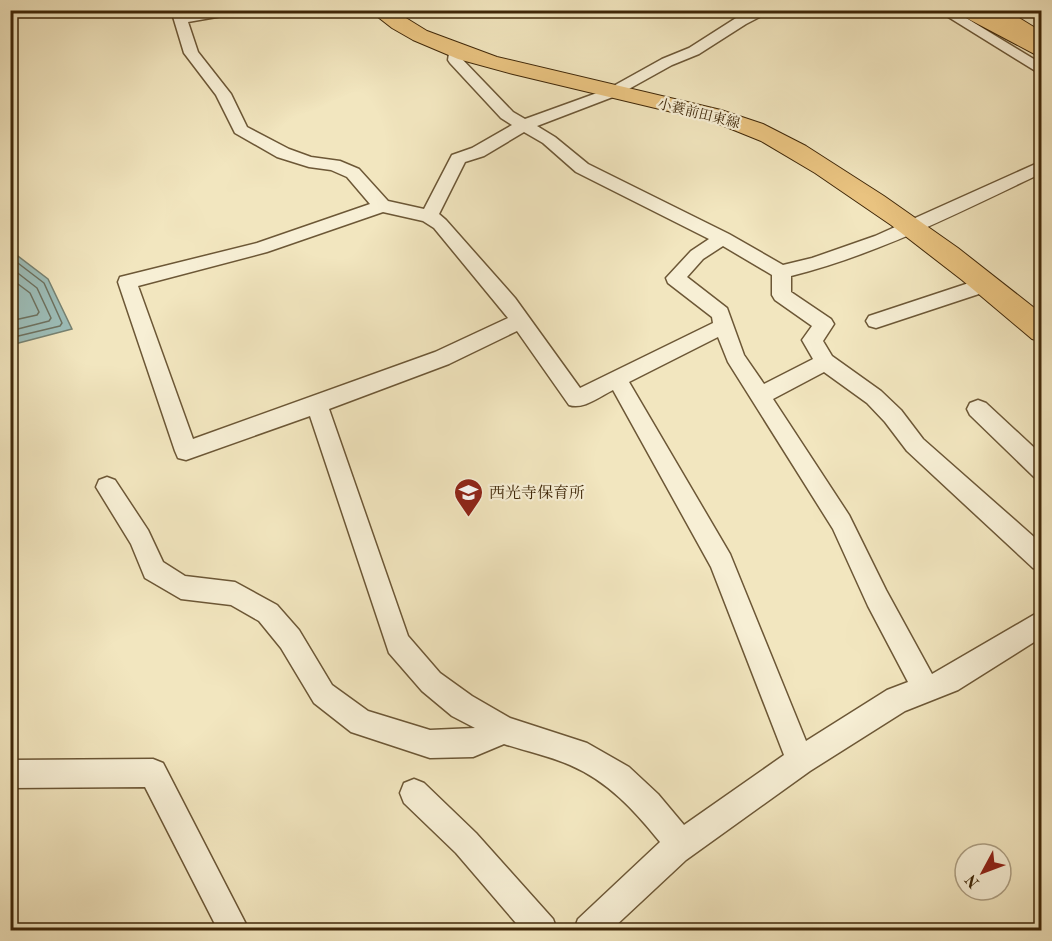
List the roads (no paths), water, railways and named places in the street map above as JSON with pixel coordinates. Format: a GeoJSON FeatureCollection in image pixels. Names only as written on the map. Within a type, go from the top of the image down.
{"type":"FeatureCollection","features":[{"type":"Feature","properties":{"kind":"main road","name":"小蓑前田東線"},"geometry":{"type":"LineString","coordinates":[[379,10],[420,35],[502,66],[740,122],[778,140],[911,226],[987,284],[1041,331]]}},
{"type":"Feature","properties":{"kind":"main road"},"geometry":{"type":"LineString","coordinates":[[966,10],[1041,52]]}},
{"type":"Feature","properties":{"kind":"main road"},"geometry":{"type":"LineString","coordinates":[[991,10],[1041,41]]}},
{"type":"Feature","properties":{"kind":"main road"},"geometry":{"type":"LineString","coordinates":[[1010,10],[1041,29]]}},
{"type":"Feature","properties":{"kind":"main road"},"geometry":{"type":"LineString","coordinates":[[1037,10],[1041,13]]}},
{"type":"Feature","properties":{"kind":"street"},"geometry":{"type":"LineString","coordinates":[[234,10],[179,15],[191,53],[223,94],[241,130],[282,153],[309,162],[334,165],[353,173],[382,206]]}},
{"type":"Feature","properties":{"kind":"street"},"geometry":{"type":"LineString","coordinates":[[429,216],[458,159],[478,152],[522,126],[613,92],[667,62],[694,51],[741,21],[767,10]]}},
{"type":"Feature","properties":{"kind":"street"},"geometry":{"type":"LineString","coordinates":[[943,10],[1041,71]]}},
{"type":"Feature","properties":{"kind":"street"},"geometry":{"type":"LineString","coordinates":[[455,50],[455,60],[507,115],[549,140],[582,168],[723,238],[781,272],[820,264],[911,226],[1041,166]]}},
{"type":"Feature","properties":{"kind":"street"},"geometry":{"type":"LineString","coordinates":[[521,321],[442,357],[317,405],[186,451],[127,282],[261,248],[382,206],[429,216],[440,224],[521,321],[576,399],[724,326]]}},
{"type":"Feature","properties":{"kind":"street"},"geometry":{"type":"LineString","coordinates":[[723,238],[697,255],[675,279],[720,313],[735,357],[841,522],[877,598],[926,689]]}},
{"type":"Feature","properties":{"kind":"street"},"geometry":{"type":"LineString","coordinates":[[781,272],[782,295],[824,324],[812,340],[825,362],[874,397],[893,416],[915,445],[1041,560]]}},
{"type":"Feature","properties":{"kind":"street"},"geometry":{"type":"LineString","coordinates":[[876,321],[987,284]]}},
{"type":"Feature","properties":{"kind":"street"},"geometry":{"type":"LineString","coordinates":[[760,396],[825,362]]}},
{"type":"Feature","properties":{"kind":"street"},"geometry":{"type":"LineString","coordinates":[[617,379],[677,488],[722,562],[800,761]]}},
{"type":"Feature","properties":{"kind":"street"},"geometry":{"type":"LineString","coordinates":[[317,405],[398,644],[431,682],[462,706],[504,730],[577,753],[619,777],[648,804],[681,845]]}},
{"type":"Feature","properties":{"kind":"street"},"geometry":{"type":"LineString","coordinates":[[978,409],[1041,470]]}},
{"type":"Feature","properties":{"kind":"street"},"geometry":{"type":"LineString","coordinates":[[107,488],[141,538],[154,570],[182,587],[235,594],[268,613],[290,639],[323,694],[361,722],[430,744],[473,743],[504,730]]}},
{"type":"Feature","properties":{"kind":"street"},"geometry":{"type":"LineString","coordinates":[[589,930],[681,845],[800,761],[897,700],[949,681],[1041,622]]}},
{"type":"Feature","properties":{"kind":"street"},"geometry":{"type":"LineString","coordinates":[[10,774],[153,773],[234,930]]}},
{"type":"Feature","properties":{"kind":"street"},"geometry":{"type":"LineString","coordinates":[[414,793],[466,843],[542,930]]}},
{"type":"Feature","properties":{"kind":"water"},"geometry":{"type":"Polygon","coordinates":[[[10,250],[48,279],[72,329],[11,345],[10,250]]]}},
{"type":"Feature","properties":{"kind":"place","name":"西光寺保育所"},"geometry":{"type":"Point","coordinates":[468,518]}}]}
